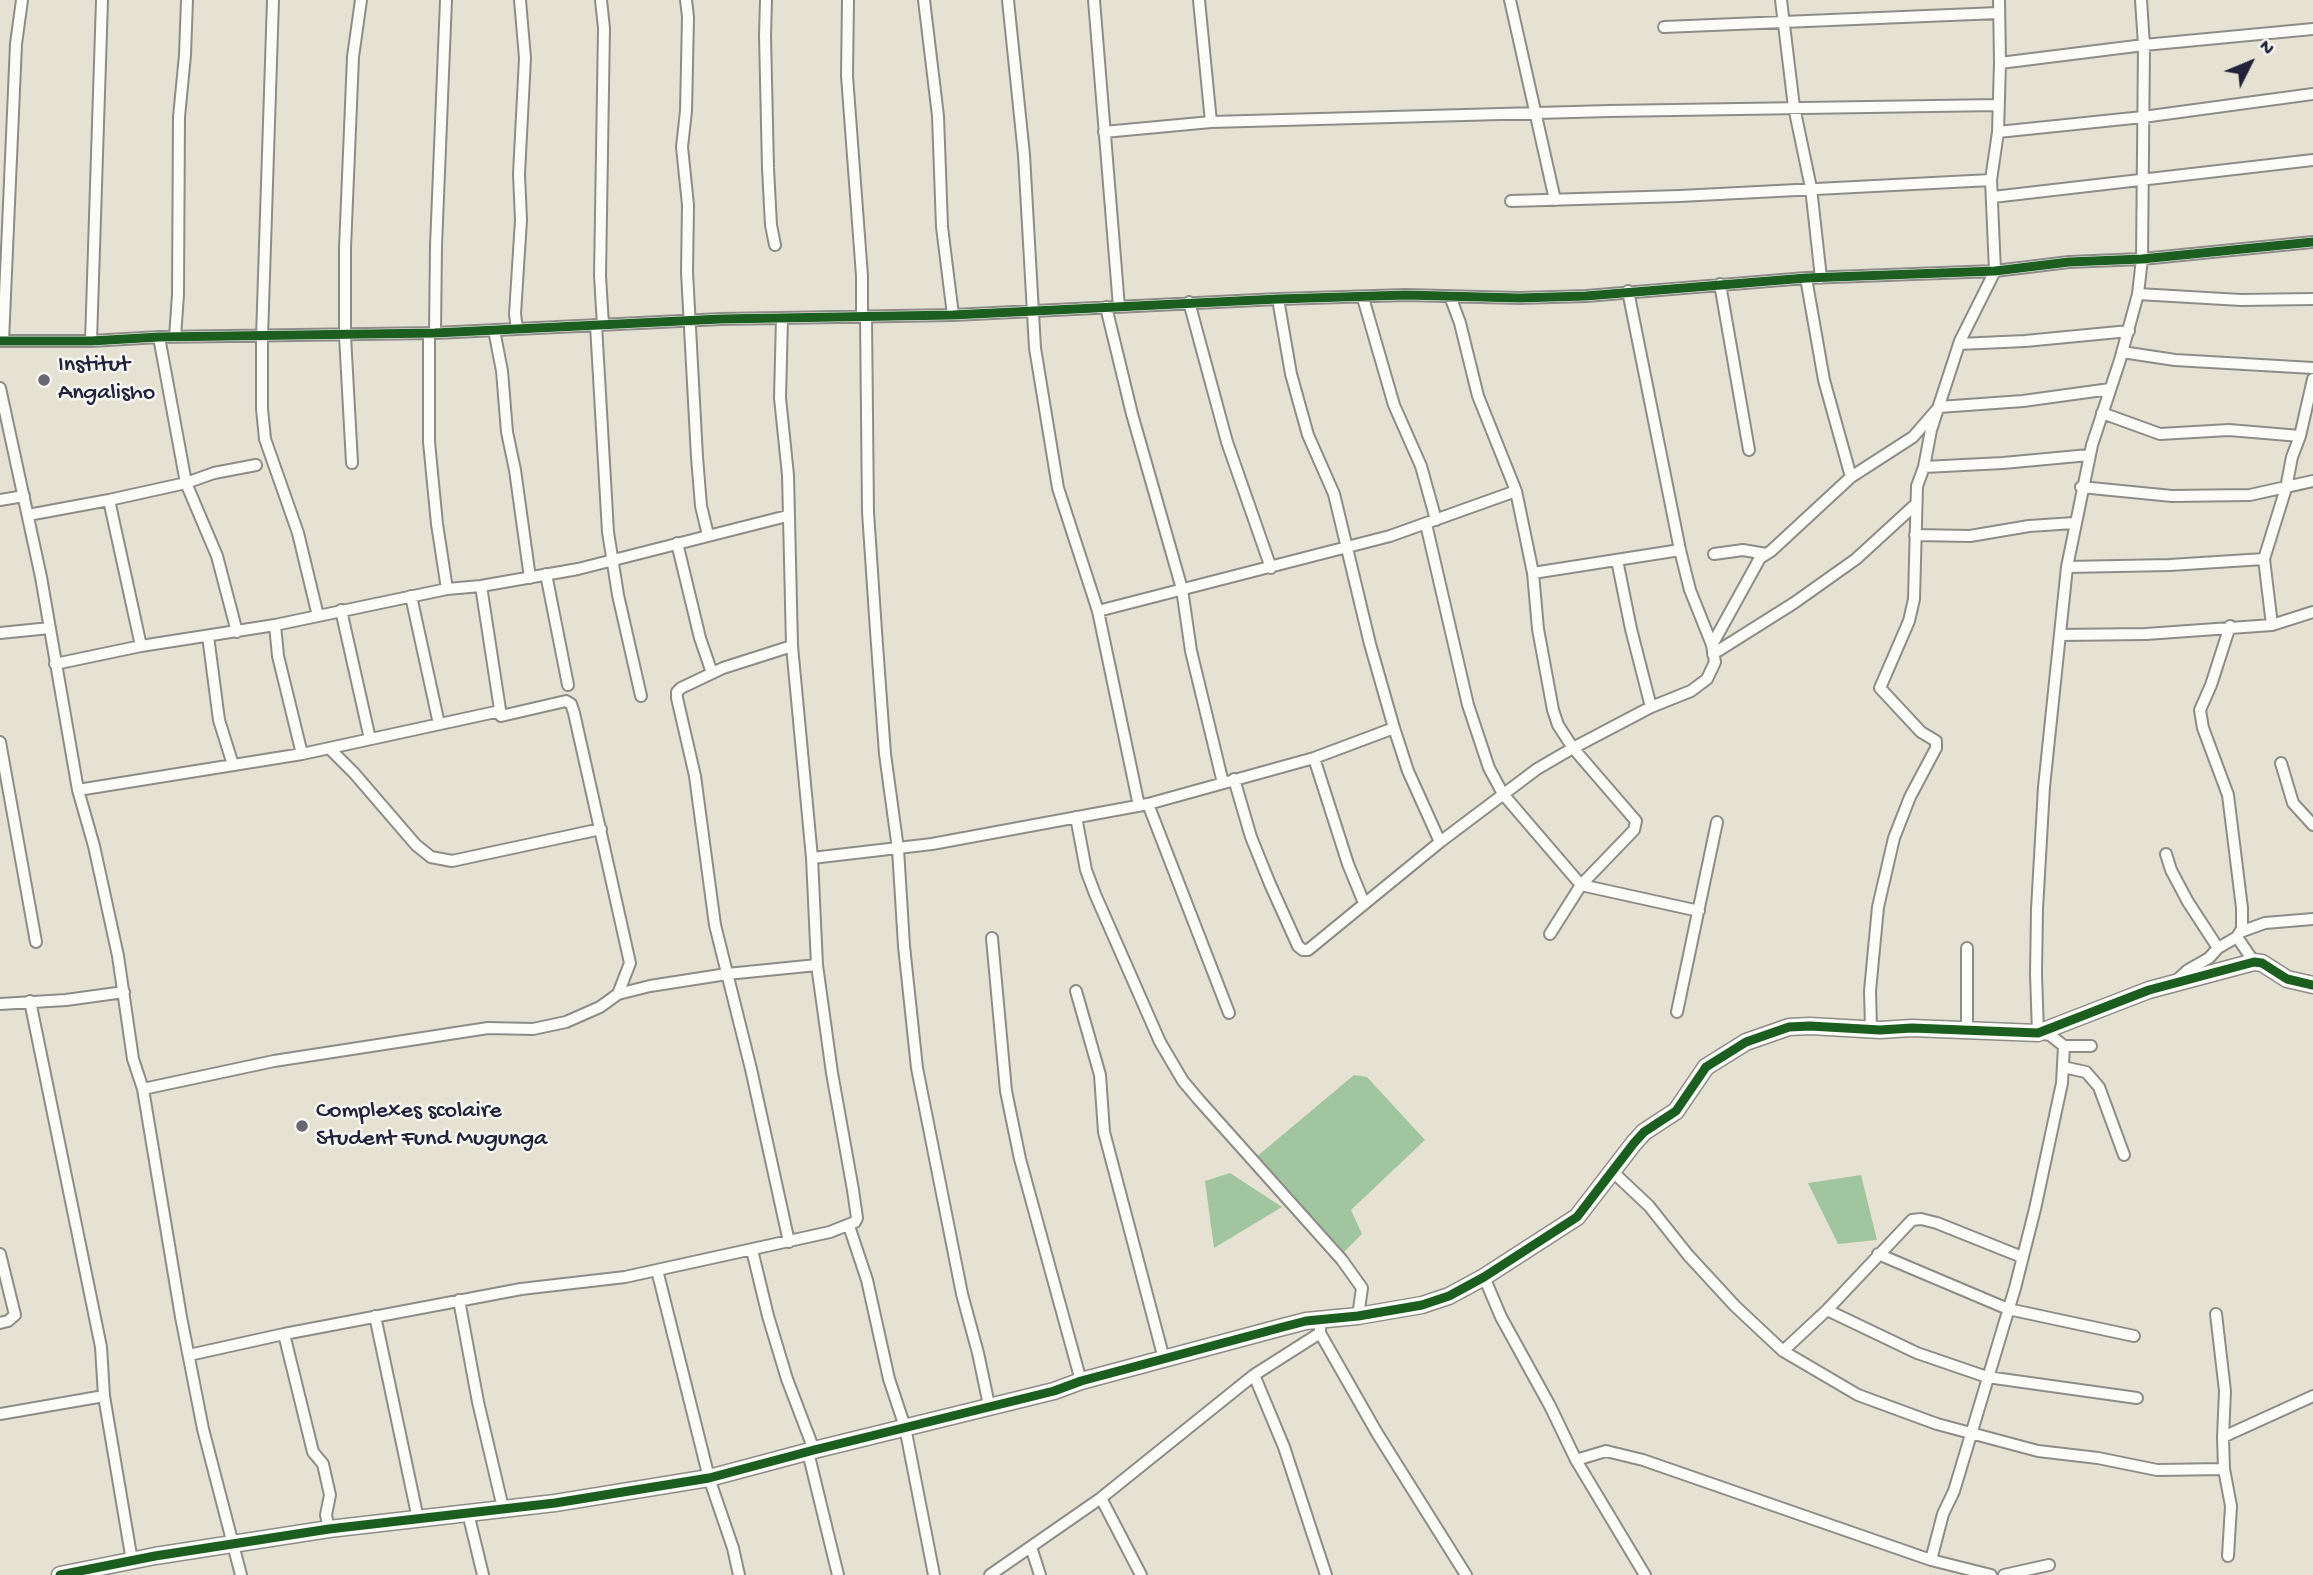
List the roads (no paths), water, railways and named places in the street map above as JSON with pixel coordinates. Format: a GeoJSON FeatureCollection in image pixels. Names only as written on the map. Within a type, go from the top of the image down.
{"type":"FeatureCollection","features":[{"type":"Feature","properties":{"kind":"street"},"geometry":{"type":"LineString","coordinates":[[22,0],[16,44],[1,341],[345,336],[690,321],[953,315],[1278,299],[1586,296],[1806,278],[1995,271],[2070,262],[2313,242]]}},
{"type":"Feature","properties":{"kind":"street"},"geometry":{"type":"LineString","coordinates":[[91,341],[102,0]]}},
{"type":"Feature","properties":{"kind":"street"},"geometry":{"type":"LineString","coordinates":[[175,337],[178,295],[178,117],[185,55],[187,0]]}},
{"type":"Feature","properties":{"kind":"street"},"geometry":{"type":"LineString","coordinates":[[273,0],[261,337],[262,409],[265,439],[298,533],[318,616]]}},
{"type":"Feature","properties":{"kind":"street"},"geometry":{"type":"LineString","coordinates":[[352,463],[345,336],[345,248],[353,57],[361,0]]}},
{"type":"Feature","properties":{"kind":"street"},"geometry":{"type":"LineString","coordinates":[[446,0],[429,442],[447,589]]}},
{"type":"Feature","properties":{"kind":"street"},"geometry":{"type":"LineString","coordinates":[[517,329],[515,314],[521,220],[519,174],[525,58],[520,0]]}},
{"type":"Feature","properties":{"kind":"street"},"geometry":{"type":"LineString","coordinates":[[601,0],[604,28],[600,276],[603,456],[608,532],[641,696]]}},
{"type":"Feature","properties":{"kind":"street"},"geometry":{"type":"LineString","coordinates":[[686,0],[686,111],[682,147],[688,205],[687,272],[697,457],[701,506],[708,535]]}},
{"type":"Feature","properties":{"kind":"street"},"geometry":{"type":"LineString","coordinates":[[766,0],[768,167],[771,225],[775,245]]}},
{"type":"Feature","properties":{"kind":"street"},"geometry":{"type":"LineString","coordinates":[[848,0],[847,76],[864,316],[868,512],[886,754],[898,849],[916,1068],[962,1294],[989,1405]]}},
{"type":"Feature","properties":{"kind":"street"},"geometry":{"type":"LineString","coordinates":[[924,0],[938,116],[942,227],[953,315]]}},
{"type":"Feature","properties":{"kind":"street"},"geometry":{"type":"LineString","coordinates":[[1008,0],[1019,94],[1035,348],[1058,488],[1098,611],[1143,805],[1228,1013]]}},
{"type":"Feature","properties":{"kind":"street"},"geometry":{"type":"LineString","coordinates":[[1094,0],[1119,307]]}},
{"type":"Feature","properties":{"kind":"street"},"geometry":{"type":"LineString","coordinates":[[1199,0],[1211,122]]}},
{"type":"Feature","properties":{"kind":"street"},"geometry":{"type":"LineString","coordinates":[[1510,0],[1555,200]]}},
{"type":"Feature","properties":{"kind":"street"},"geometry":{"type":"LineString","coordinates":[[1781,0],[1794,107],[1811,188],[1821,278]]}},
{"type":"Feature","properties":{"kind":"street"},"geometry":{"type":"LineString","coordinates":[[1871,1028],[1870,990],[1878,907],[1894,838],[1910,797],[1936,748],[1936,741],[1921,732],[1880,688],[1909,621],[1914,599],[1917,486],[1924,467],[1931,429],[1959,344],[1995,271],[1991,180],[1998,132],[1998,0]]}},
{"type":"Feature","properties":{"kind":"street"},"geometry":{"type":"LineString","coordinates":[[2038,1033],[2036,974],[2040,851],[2067,567],[2081,486],[2129,331],[2138,294],[2142,258],[2144,44],[2141,0]]}},
{"type":"Feature","properties":{"kind":"street"},"geometry":{"type":"LineString","coordinates":[[1664,27],[1998,13]]}},
{"type":"Feature","properties":{"kind":"street"},"geometry":{"type":"LineString","coordinates":[[2000,62],[2144,44],[2313,29]]}},
{"type":"Feature","properties":{"kind":"street"},"geometry":{"type":"LineString","coordinates":[[1998,132],[2143,117],[2313,94]]}},
{"type":"Feature","properties":{"kind":"street"},"geometry":{"type":"LineString","coordinates":[[1104,132],[1211,122],[1794,107],[1998,105]]}},
{"type":"Feature","properties":{"kind":"street"},"geometry":{"type":"LineString","coordinates":[[1993,197],[2313,160]]}},
{"type":"Feature","properties":{"kind":"street"},"geometry":{"type":"LineString","coordinates":[[1511,201],[1680,196],[1991,180]]}},
{"type":"Feature","properties":{"kind":"street"},"geometry":{"type":"LineString","coordinates":[[1806,278],[1824,380],[1851,477]]}},
{"type":"Feature","properties":{"kind":"street"},"geometry":{"type":"LineString","coordinates":[[1720,284],[1749,450]]}},
{"type":"Feature","properties":{"kind":"street"},"geometry":{"type":"LineString","coordinates":[[1106,307],[1132,414],[1182,589],[1191,651],[1228,781],[1269,884],[1298,946],[1308,950],[1503,794],[1573,748],[1651,707],[1690,691],[1707,679],[1715,662],[1713,649],[1690,590],[1680,550],[1628,291]]}},
{"type":"Feature","properties":{"kind":"street"},"geometry":{"type":"LineString","coordinates":[[2138,294],[2241,300],[2313,299]]}},
{"type":"Feature","properties":{"kind":"street"},"geometry":{"type":"LineString","coordinates":[[1450,296],[1460,323],[1478,396],[1516,491],[1533,573],[1538,629],[1553,710],[1573,748],[1636,821],[1634,830],[1581,885],[1550,934]]}},
{"type":"Feature","properties":{"kind":"street"},"geometry":{"type":"LineString","coordinates":[[1363,298],[1394,405],[1420,466],[1468,705],[1489,768],[1503,794],[1581,885],[1699,911]]}},
{"type":"Feature","properties":{"kind":"street"},"geometry":{"type":"LineString","coordinates":[[1278,299],[1291,374],[1305,423],[1334,494],[1394,728],[1408,771],[1440,842]]}},
{"type":"Feature","properties":{"kind":"street"},"geometry":{"type":"LineString","coordinates":[[1189,302],[1227,442],[1271,568]]}},
{"type":"Feature","properties":{"kind":"street"},"geometry":{"type":"LineString","coordinates":[[189,1355],[459,1300],[521,1289],[625,1277],[789,1242],[849,1226],[857,1219],[817,965],[812,858],[792,646],[788,475],[780,398],[782,318]]}},
{"type":"Feature","properties":{"kind":"street"},"geometry":{"type":"LineString","coordinates":[[494,330],[530,578]]}},
{"type":"Feature","properties":{"kind":"street"},"geometry":{"type":"LineString","coordinates":[[1959,344],[2129,331]]}},
{"type":"Feature","properties":{"kind":"street"},"geometry":{"type":"LineString","coordinates":[[159,337],[186,483],[217,556],[237,632]]}},
{"type":"Feature","properties":{"kind":"street"},"geometry":{"type":"LineString","coordinates":[[2122,352],[2175,360],[2313,368]]}},
{"type":"Feature","properties":{"kind":"street"},"geometry":{"type":"LineString","coordinates":[[2272,625],[2264,559],[2286,488],[2292,457],[2301,436],[2313,379]]}},
{"type":"Feature","properties":{"kind":"street"},"geometry":{"type":"LineString","coordinates":[[0,388],[3,413],[28,514],[78,790],[94,846],[124,992],[133,1059],[143,1089],[203,1429],[241,1575]]}},
{"type":"Feature","properties":{"kind":"street"},"geometry":{"type":"LineString","coordinates":[[1713,649],[1760,558],[1851,477],[1913,437],[1939,407],[2023,401],[2110,389]]}},
{"type":"Feature","properties":{"kind":"street"},"geometry":{"type":"LineString","coordinates":[[2102,413],[2160,434],[2229,429],[2301,436]]}},
{"type":"Feature","properties":{"kind":"street"},"geometry":{"type":"LineString","coordinates":[[1924,467],[2089,455]]}},
{"type":"Feature","properties":{"kind":"street"},"geometry":{"type":"LineString","coordinates":[[28,514],[109,500],[186,483],[214,473],[256,466]]}},
{"type":"Feature","properties":{"kind":"street"},"geometry":{"type":"LineString","coordinates":[[2081,486],[2172,496],[2250,495],[2313,481]]}},
{"type":"Feature","properties":{"kind":"street"},"geometry":{"type":"LineString","coordinates":[[1098,611],[1347,549],[1516,491]]}},
{"type":"Feature","properties":{"kind":"street"},"geometry":{"type":"LineString","coordinates":[[0,500],[24,496]]}},
{"type":"Feature","properties":{"kind":"street"},"geometry":{"type":"LineString","coordinates":[[109,500],[141,646]]}},
{"type":"Feature","properties":{"kind":"street"},"geometry":{"type":"LineString","coordinates":[[1713,649],[1794,603],[1856,559],[1916,504]]}},
{"type":"Feature","properties":{"kind":"street"},"geometry":{"type":"LineString","coordinates":[[55,664],[141,646],[275,625],[447,589],[530,578],[613,561],[788,516]]}},
{"type":"Feature","properties":{"kind":"street"},"geometry":{"type":"LineString","coordinates":[[1915,535],[1970,536],[2029,526],[2074,523]]}},
{"type":"Feature","properties":{"kind":"street"},"geometry":{"type":"LineString","coordinates":[[677,543],[700,638],[712,673]]}},
{"type":"Feature","properties":{"kind":"street"},"geometry":{"type":"LineString","coordinates":[[1533,573],[1680,550]]}},
{"type":"Feature","properties":{"kind":"street"},"geometry":{"type":"LineString","coordinates":[[1714,554],[1743,550],[1766,554]]}},
{"type":"Feature","properties":{"kind":"street"},"geometry":{"type":"LineString","coordinates":[[2067,567],[2170,565],[2264,559]]}},
{"type":"Feature","properties":{"kind":"street"},"geometry":{"type":"LineString","coordinates":[[1616,560],[1651,707]]}},
{"type":"Feature","properties":{"kind":"street"},"geometry":{"type":"LineString","coordinates":[[546,574],[568,685]]}},
{"type":"Feature","properties":{"kind":"street"},"geometry":{"type":"LineString","coordinates":[[481,586],[502,716],[566,701],[571,704],[630,963],[618,994]]}},
{"type":"Feature","properties":{"kind":"street"},"geometry":{"type":"LineString","coordinates":[[411,596],[439,724]]}},
{"type":"Feature","properties":{"kind":"street"},"geometry":{"type":"LineString","coordinates":[[341,610],[370,739]]}},
{"type":"Feature","properties":{"kind":"street"},"geometry":{"type":"LineString","coordinates":[[2060,635],[2146,634],[2272,625],[2313,612]]}},
{"type":"Feature","properties":{"kind":"street"},"geometry":{"type":"LineString","coordinates":[[275,625],[278,656],[302,754]]}},
{"type":"Feature","properties":{"kind":"street"},"geometry":{"type":"LineString","coordinates":[[2231,626],[2200,710],[2203,728],[2228,795],[2242,908],[2238,934],[2254,962]]}},
{"type":"Feature","properties":{"kind":"street"},"geometry":{"type":"LineString","coordinates":[[0,633],[50,628]]}},
{"type":"Feature","properties":{"kind":"street"},"geometry":{"type":"LineString","coordinates":[[208,636],[219,720],[233,765]]}},
{"type":"Feature","properties":{"kind":"street"},"geometry":{"type":"LineString","coordinates":[[789,1242],[754,1082],[715,925],[695,776],[677,698],[681,688],[712,673],[792,646]]}},
{"type":"Feature","properties":{"kind":"street"},"geometry":{"type":"LineString","coordinates":[[78,790],[302,754],[500,711]]}},
{"type":"Feature","properties":{"kind":"street"},"geometry":{"type":"LineString","coordinates":[[812,858],[898,849],[988,835],[1143,805],[1314,758],[1394,728]]}},
{"type":"Feature","properties":{"kind":"street"},"geometry":{"type":"LineString","coordinates":[[0,742],[36,942]]}},
{"type":"Feature","properties":{"kind":"street"},"geometry":{"type":"LineString","coordinates":[[329,748],[416,845],[431,857],[452,861],[601,829]]}},
{"type":"Feature","properties":{"kind":"street"},"geometry":{"type":"LineString","coordinates":[[1314,758],[1348,864],[1364,903]]}},
{"type":"Feature","properties":{"kind":"street"},"geometry":{"type":"LineString","coordinates":[[2281,763],[2293,803],[2313,825]]}},
{"type":"Feature","properties":{"kind":"street"},"geometry":{"type":"LineString","coordinates":[[1076,817],[1086,870],[1094,894],[1160,1042],[1183,1082],[1342,1259],[1362,1287],[1358,1316]]}},
{"type":"Feature","properties":{"kind":"street"},"geometry":{"type":"LineString","coordinates":[[1678,1012],[1717,822]]}},
{"type":"Feature","properties":{"kind":"street"},"geometry":{"type":"LineString","coordinates":[[2166,854],[2171,870],[2188,902],[2218,948]]}},
{"type":"Feature","properties":{"kind":"street"},"geometry":{"type":"LineString","coordinates":[[2175,982],[2238,934],[2265,923],[2313,919]]}},
{"type":"Feature","properties":{"kind":"street"},"geometry":{"type":"LineString","coordinates":[[992,938],[1006,1091],[1020,1159],[1081,1381]]}},
{"type":"Feature","properties":{"kind":"street"},"geometry":{"type":"LineString","coordinates":[[1966,1030],[1967,948]]}},
{"type":"Feature","properties":{"kind":"street"},"geometry":{"type":"LineString","coordinates":[[2038,1033],[2125,998],[2254,962],[2262,963],[2287,979],[2313,985]]}},
{"type":"Feature","properties":{"kind":"street"},"geometry":{"type":"LineString","coordinates":[[143,1089],[274,1061],[488,1028],[533,1029],[566,1022],[600,1007],[618,994],[650,986],[726,974],[817,965]]}},
{"type":"Feature","properties":{"kind":"street"},"geometry":{"type":"LineString","coordinates":[[1076,990],[1100,1075],[1104,1132],[1164,1359]]}},
{"type":"Feature","properties":{"kind":"street"},"geometry":{"type":"LineString","coordinates":[[0,1004],[66,1000],[124,992]]}},
{"type":"Feature","properties":{"kind":"street"},"geometry":{"type":"LineString","coordinates":[[30,1001],[101,1347],[104,1396],[132,1561]]}},
{"type":"Feature","properties":{"kind":"street"},"geometry":{"type":"LineString","coordinates":[[990,1575],[1101,1498],[1254,1375],[1320,1327],[1358,1316],[1422,1305],[1449,1296],[1484,1277],[1577,1217],[1644,1132],[1676,1111],[1706,1067],[1746,1042],[1789,1027],[2038,1033],[2050,1035],[2064,1046],[2091,1046]]}},
{"type":"Feature","properties":{"kind":"street"},"geometry":{"type":"LineString","coordinates":[[1931,1560],[1972,1434],[2022,1257],[2059,1094],[2064,1046]]}},
{"type":"Feature","properties":{"kind":"street"},"geometry":{"type":"LineString","coordinates":[[2063,1067],[2086,1072],[2099,1087],[2124,1155]]}},
{"type":"Feature","properties":{"kind":"street"},"geometry":{"type":"LineString","coordinates":[[1613,1172],[1649,1206],[1688,1255],[1735,1306],[1783,1351],[1858,1395],[1937,1424],[2038,1451],[2098,1458],[2157,1470],[2224,1469]]}},
{"type":"Feature","properties":{"kind":"street"},"geometry":{"type":"LineString","coordinates":[[1783,1351],[1827,1310],[1912,1220],[1921,1219],[2022,1257]]}},
{"type":"Feature","properties":{"kind":"street"},"geometry":{"type":"LineString","coordinates":[[849,1226],[867,1280],[889,1380],[905,1427],[934,1575]]}},
{"type":"Feature","properties":{"kind":"street"},"geometry":{"type":"LineString","coordinates":[[752,1250],[776,1341],[811,1451],[838,1575]]}},
{"type":"Feature","properties":{"kind":"street"},"geometry":{"type":"LineString","coordinates":[[0,1254],[15,1315],[8,1321],[0,1322]]}},
{"type":"Feature","properties":{"kind":"street"},"geometry":{"type":"LineString","coordinates":[[1878,1254],[2008,1309],[2134,1336]]}},
{"type":"Feature","properties":{"kind":"street"},"geometry":{"type":"LineString","coordinates":[[657,1270],[709,1478],[733,1548],[739,1575]]}},
{"type":"Feature","properties":{"kind":"street"},"geometry":{"type":"LineString","coordinates":[[1484,1277],[1500,1317],[1550,1406],[1576,1460],[1645,1575]]}},
{"type":"Feature","properties":{"kind":"street"},"geometry":{"type":"LineString","coordinates":[[459,1300],[478,1402],[503,1508]]}},
{"type":"Feature","properties":{"kind":"street"},"geometry":{"type":"LineString","coordinates":[[1827,1310],[1917,1353],[1987,1377],[2137,1398]]}},
{"type":"Feature","properties":{"kind":"street"},"geometry":{"type":"LineString","coordinates":[[2216,1314],[2225,1391],[2224,1469],[2231,1506],[2228,1556]]}},
{"type":"Feature","properties":{"kind":"street"},"geometry":{"type":"LineString","coordinates":[[375,1317],[418,1519]]}},
{"type":"Feature","properties":{"kind":"street"},"geometry":{"type":"LineString","coordinates":[[60,1575],[329,1529],[555,1503],[709,1478],[989,1405],[1054,1391],[1081,1381],[1306,1321],[1320,1327],[1377,1433],[1466,1575]]}},
{"type":"Feature","properties":{"kind":"street"},"geometry":{"type":"LineString","coordinates":[[284,1334],[313,1452],[323,1464],[330,1495],[326,1515],[329,1529]]}},
{"type":"Feature","properties":{"kind":"street"},"geometry":{"type":"LineString","coordinates":[[1254,1375],[1284,1447],[1326,1575]]}},
{"type":"Feature","properties":{"kind":"street"},"geometry":{"type":"LineString","coordinates":[[0,1413],[104,1396]]}},
{"type":"Feature","properties":{"kind":"street"},"geometry":{"type":"LineString","coordinates":[[2223,1437],[2313,1396]]}},
{"type":"Feature","properties":{"kind":"street"},"geometry":{"type":"LineString","coordinates":[[1576,1460],[1606,1451],[1643,1460],[1931,1560],[1992,1575]]}},
{"type":"Feature","properties":{"kind":"street"},"geometry":{"type":"LineString","coordinates":[[1101,1498],[1141,1575]]}},
{"type":"Feature","properties":{"kind":"street"},"geometry":{"type":"LineString","coordinates":[[468,1513],[483,1575]]}},
{"type":"Feature","properties":{"kind":"street"},"geometry":{"type":"LineString","coordinates":[[1031,1547],[1040,1575]]}},
{"type":"Feature","properties":{"kind":"street"},"geometry":{"type":"LineString","coordinates":[[2004,1575],[2049,1564]]}},
{"type":"Feature","properties":{"kind":"place","name":"Institut Angalisho"},"geometry":{"type":"Point","coordinates":[44,380]}},
{"type":"Feature","properties":{"kind":"place","name":"Complexes scolaire Student Fund Mugunga"},"geometry":{"type":"Point","coordinates":[302,1126]}}]}
